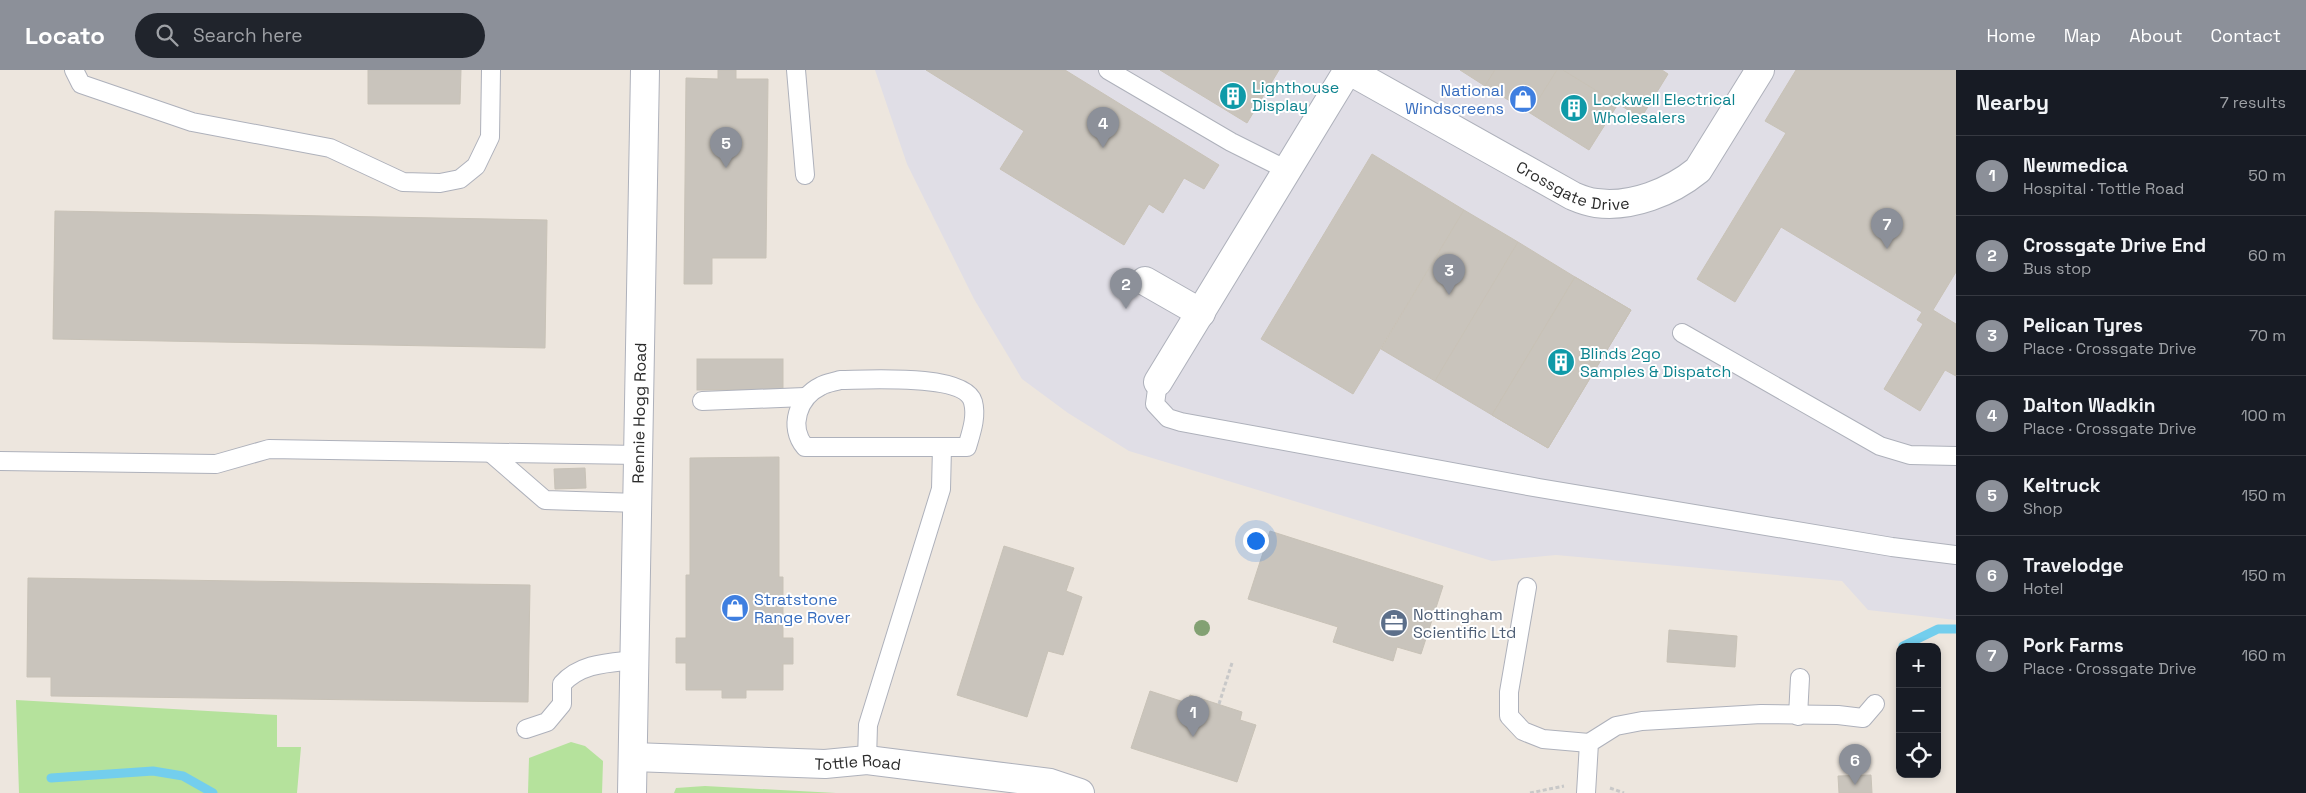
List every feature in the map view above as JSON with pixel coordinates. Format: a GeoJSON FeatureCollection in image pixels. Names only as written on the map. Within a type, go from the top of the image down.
{"type":"FeatureCollection","features":[{"type":"Feature","properties":{"kind":"street","name":"Rennie Hogg Road"},"geometry":{"type":"LineString","coordinates":[[632,793],[645,70]]}},
{"type":"Feature","properties":{"kind":"street","name":"Crossgate Drive"},"geometry":{"type":"LineString","coordinates":[[1158,382],[1348,70],[1573,196],[1596,203],[1631,201],[1659,194],[1685,180],[1698,170],[1760,70]]}},
{"type":"Feature","properties":{"kind":"street"},"geometry":{"type":"LineString","coordinates":[[1145,281],[1201,312]]}},
{"type":"Feature","properties":{"kind":"street","name":"Tottle Road"},"geometry":{"type":"LineString","coordinates":[[633,757],[825,764],[867,760],[1050,783],[1080,793]]}},
{"type":"Feature","properties":{"kind":"lane"},"geometry":{"type":"LineString","coordinates":[[74,70],[81,84],[192,122],[330,148],[403,182],[440,183],[460,179],[476,166],[490,137],[490,70]]}},
{"type":"Feature","properties":{"kind":"lane"},"geometry":{"type":"LineString","coordinates":[[796,70],[805,175]]}},
{"type":"Feature","properties":{"kind":"lane"},"geometry":{"type":"LineString","coordinates":[[1108,70],[1231,142],[1287,170]]}},
{"type":"Feature","properties":{"kind":"lane"},"geometry":{"type":"LineString","coordinates":[[1682,333],[1880,446],[1910,455],[1956,456]]}},
{"type":"Feature","properties":{"kind":"lane"},"geometry":{"type":"LineString","coordinates":[[840,380],[934,382],[963,390],[973,400],[974,419],[967,448],[805,446],[798,439],[796,426],[798,411],[805,397],[821,386],[840,380]]}},
{"type":"Feature","properties":{"kind":"lane"},"geometry":{"type":"LineString","coordinates":[[1158,382],[1155,404],[1168,418],[1181,422],[1559,491],[1892,547],[1956,555]]}},
{"type":"Feature","properties":{"kind":"lane"},"geometry":{"type":"LineString","coordinates":[[702,401],[805,397]]}},
{"type":"Feature","properties":{"kind":"lane"},"geometry":{"type":"LineString","coordinates":[[867,760],[868,726],[941,489],[942,448]]}},
{"type":"Feature","properties":{"kind":"lane"},"geometry":{"type":"LineString","coordinates":[[0,461],[216,464],[269,449],[639,455]]}},
{"type":"Feature","properties":{"kind":"lane"},"geometry":{"type":"LineString","coordinates":[[492,454],[545,500],[638,503]]}},
{"type":"Feature","properties":{"kind":"lane"},"geometry":{"type":"LineString","coordinates":[[1527,587],[1509,692],[1509,716],[1523,731],[1543,739],[1589,744],[1616,726],[1642,721],[1761,714],[1798,716],[1838,715],[1863,718],[1875,704]]}},
{"type":"Feature","properties":{"kind":"lane"},"geometry":{"type":"LineString","coordinates":[[526,729],[547,722],[562,704],[562,684],[570,676],[592,665],[635,660]]}},
{"type":"Feature","properties":{"kind":"lane"},"geometry":{"type":"LineString","coordinates":[[1798,716],[1800,678]]}},
{"type":"Feature","properties":{"kind":"lane"},"geometry":{"type":"LineString","coordinates":[[1586,793],[1589,744]]}},
{"type":"Feature","properties":{"kind":"path"},"geometry":{"type":"LineString","coordinates":[[1219,704],[1232,664]]}},
{"type":"Feature","properties":{"kind":"shaded area"},"geometry":{"type":"Polygon","coordinates":[[[875,70],[1956,70],[1956,620],[1868,610],[1842,581],[1556,555],[1492,561],[1129,451],[1068,413],[1022,379],[974,299],[907,164],[875,70]]]}},
{"type":"Feature","properties":{"kind":"green space"},"geometry":{"type":"Polygon","coordinates":[[[16,700],[277,715],[277,747],[301,747],[297,793],[19,793],[16,700]]]}},
{"type":"Feature","properties":{"kind":"green space"},"geometry":{"type":"Polygon","coordinates":[[[571,742],[585,746],[603,761],[602,793],[528,793],[529,758],[571,742]]]}},
{"type":"Feature","properties":{"kind":"green space"},"geometry":{"type":"Polygon","coordinates":[[[705,786],[836,793],[674,793],[676,788],[705,786]]]}},
{"type":"Feature","properties":{"kind":"building"},"geometry":{"type":"Polygon","coordinates":[[[368,70],[461,70],[460,104],[368,104],[368,70]]]}},
{"type":"Feature","properties":{"kind":"building"},"geometry":{"type":"Polygon","coordinates":[[[718,70],[736,70],[736,79],[768,79],[766,258],[712,258],[712,284],[684,284],[686,78],[718,79],[718,70]]]}},
{"type":"Feature","properties":{"kind":"building"},"geometry":{"type":"Polygon","coordinates":[[[926,70],[1065,70],[1219,165],[1204,189],[1184,178],[1163,213],[1149,204],[1124,245],[1000,169],[1024,131],[926,70]]]}},
{"type":"Feature","properties":{"kind":"building","name":"Lighthouse Display"},"geometry":{"type":"Polygon","coordinates":[[[1160,70],[1279,70],[1247,123],[1160,70]]]}},
{"type":"Feature","properties":{"kind":"building"},"geometry":{"type":"Polygon","coordinates":[[[1460,70],[1495,70],[1485,86],[1460,70]]]}},
{"type":"Feature","properties":{"kind":"building","name":"National Windscreens"},"geometry":{"type":"Polygon","coordinates":[[[1495,70],[1557,70],[1530,113],[1485,86],[1495,70]]]}},
{"type":"Feature","properties":{"kind":"building","name":"Lockwell Electrical Wholesalers"},"geometry":{"type":"Polygon","coordinates":[[[1557,70],[1563,70],[1618,104],[1589,150],[1530,113],[1557,70]]]}},
{"type":"Feature","properties":{"kind":"building"},"geometry":{"type":"Polygon","coordinates":[[[1563,70],[1662,70],[1668,74],[1641,118],[1563,70]]]}},
{"type":"Feature","properties":{"kind":"building"},"geometry":{"type":"Polygon","coordinates":[[[1796,70],[1956,70],[1956,272],[1933,310],[1956,324],[1956,376],[1945,370],[1920,411],[1884,389],[1923,324],[1917,320],[1922,312],[1781,227],[1735,302],[1697,279],[1786,133],[1765,121],[1796,70]]]}},
{"type":"Feature","properties":{"kind":"building"},"geometry":{"type":"Polygon","coordinates":[[[1372,154],[1464,210],[1353,394],[1261,339],[1372,154]]]}},
{"type":"Feature","properties":{"kind":"building"},"geometry":{"type":"Polygon","coordinates":[[[1464,210],[1518,242],[1435,381],[1381,349],[1464,210]]]}},
{"type":"Feature","properties":{"kind":"building"},"geometry":{"type":"Polygon","coordinates":[[[55,211],[547,220],[545,348],[53,339],[55,211]]]}},
{"type":"Feature","properties":{"kind":"building"},"geometry":{"type":"Polygon","coordinates":[[[1518,242],[1575,277],[1492,415],[1435,381],[1518,242]]]}},
{"type":"Feature","properties":{"kind":"building","name":"Blinds 2go Samples & Dispatch"},"geometry":{"type":"Polygon","coordinates":[[[1575,277],[1631,310],[1548,448],[1492,415],[1575,277]]]}},
{"type":"Feature","properties":{"kind":"building","name":"Blinds 2go Samples & Dispatch"},"geometry":{"type":"Polygon","coordinates":[[[1575,277],[1631,310],[1548,448],[1492,415],[1575,277]]]}},
{"type":"Feature","properties":{"kind":"building"},"geometry":{"type":"Polygon","coordinates":[[[697,359],[783,359],[783,390],[697,390],[697,359]]]}},
{"type":"Feature","properties":{"kind":"building","name":"Stratstone Range Rover"},"geometry":{"type":"Polygon","coordinates":[[[779,457],[779,577],[783,577],[783,638],[793,638],[793,664],[783,664],[783,690],[746,690],[746,698],[722,698],[722,690],[686,690],[686,663],[676,663],[676,638],[686,638],[686,575],[690,575],[690,458],[779,457]]]}},
{"type":"Feature","properties":{"kind":"building"},"geometry":{"type":"Polygon","coordinates":[[[585,468],[586,488],[555,489],[554,469],[585,468]]]}},
{"type":"Feature","properties":{"kind":"building"},"geometry":{"type":"Polygon","coordinates":[[[1270,531],[1443,586],[1421,654],[1397,647],[1393,661],[1364,652],[1333,642],[1338,627],[1248,599],[1270,531]]]}},
{"type":"Feature","properties":{"kind":"building"},"geometry":{"type":"Polygon","coordinates":[[[1004,546],[1074,568],[1066,591],[1082,597],[1063,655],[1048,651],[1027,717],[957,695],[1004,546]]]}},
{"type":"Feature","properties":{"kind":"building"},"geometry":{"type":"Polygon","coordinates":[[[28,578],[530,585],[528,702],[51,696],[51,677],[27,677],[28,578]]]}},
{"type":"Feature","properties":{"kind":"building"},"geometry":{"type":"Polygon","coordinates":[[[1669,630],[1737,636],[1735,667],[1667,662],[1669,630]]]}},
{"type":"Feature","properties":{"kind":"building"},"geometry":{"type":"Polygon","coordinates":[[[1150,691],[1187,703],[1190,695],[1242,712],[1240,720],[1256,725],[1237,782],[1131,748],[1150,691]]]}},
{"type":"Feature","properties":{"kind":"building"},"geometry":{"type":"Polygon","coordinates":[[[1871,775],[1872,793],[1839,793],[1838,776],[1871,775]]]}},
{"type":"Feature","properties":{"kind":"waterway"},"geometry":{"type":"LineString","coordinates":[[1909,643],[1938,629],[1956,629]]}},
{"type":"Feature","properties":{"kind":"waterway"},"geometry":{"type":"LineString","coordinates":[[51,778],[153,771],[183,776],[213,793]]}},
{"type":"Feature","properties":{"kind":"place","name":"Lighthouse Display"},"geometry":{"type":"Point","coordinates":[1233,96]}},
{"type":"Feature","properties":{"kind":"place","name":"National Windscreens"},"geometry":{"type":"Point","coordinates":[1523,99]}},
{"type":"Feature","properties":{"kind":"place","name":"Lockwell Electrical Wholesalers"},"geometry":{"type":"Point","coordinates":[1574,108]}},
{"type":"Feature","properties":{"kind":"place","name":"Dalton Wadkin"},"geometry":{"type":"Point","coordinates":[1103,148]}},
{"type":"Feature","properties":{"kind":"place","name":"Keltruck"},"geometry":{"type":"Point","coordinates":[726,168]}},
{"type":"Feature","properties":{"kind":"place","name":"Pork Farms"},"geometry":{"type":"Point","coordinates":[1887,249]}},
{"type":"Feature","properties":{"kind":"place","name":"Pelican Tyres"},"geometry":{"type":"Point","coordinates":[1449,295]}},
{"type":"Feature","properties":{"kind":"place","name":"Crossgate Drive End"},"geometry":{"type":"Point","coordinates":[1126,309]}},
{"type":"Feature","properties":{"kind":"place","name":"Blinds 2go Samples & Dispatch"},"geometry":{"type":"Point","coordinates":[1561,362]}},
{"type":"Feature","properties":{"kind":"place","name":"Stratstone Range Rover"},"geometry":{"type":"Point","coordinates":[735,608]}},
{"type":"Feature","properties":{"kind":"place","name":"Nottingham Scientific Ltd"},"geometry":{"type":"Point","coordinates":[1394,623]}},
{"type":"Feature","properties":{"kind":"place","name":"Newmedica"},"geometry":{"type":"Point","coordinates":[1193,737]}},
{"type":"Feature","properties":{"kind":"place","name":"Travelodge"},"geometry":{"type":"Point","coordinates":[1855,785]}}]}
